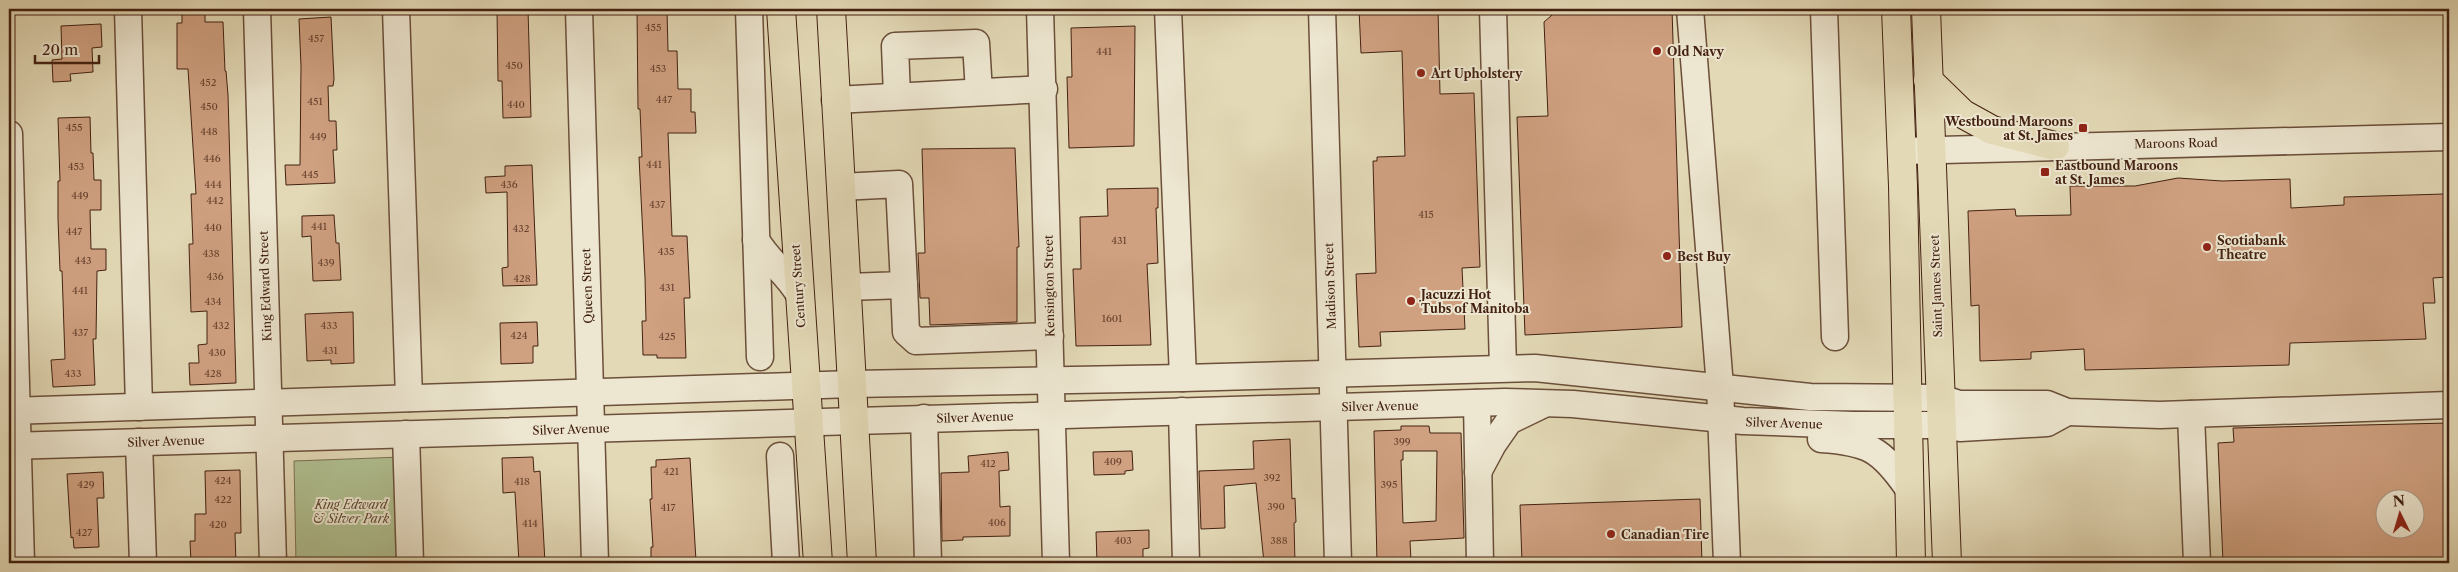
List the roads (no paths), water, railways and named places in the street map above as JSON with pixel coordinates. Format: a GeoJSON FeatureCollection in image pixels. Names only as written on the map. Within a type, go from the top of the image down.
{"type":"FeatureCollection","features":[{"type":"Feature","properties":{"kind":"main road","name":"Century Street"},"geometry":{"type":"LineString","coordinates":[[782,9],[807,422],[818,563]]}},
{"type":"Feature","properties":{"kind":"main road"},"geometry":{"type":"LineString","coordinates":[[832,9],[835,100],[862,563]]}},
{"type":"Feature","properties":{"kind":"main road"},"geometry":{"type":"LineString","coordinates":[[1896,9],[1902,151],[1911,563]]}},
{"type":"Feature","properties":{"kind":"main road","name":"Saint James Street"},"geometry":{"type":"LineString","coordinates":[[1926,9],[1947,563]]}},
{"type":"Feature","properties":{"kind":"main road"},"geometry":{"type":"LineString","coordinates":[[1928,80],[1962,114],[1992,130],[2055,146]]}},
{"type":"Feature","properties":{"kind":"street"},"geometry":{"type":"LineString","coordinates":[[128,9],[139,408]]}},
{"type":"Feature","properties":{"kind":"street","name":"King Edward Street"},"geometry":{"type":"LineString","coordinates":[[257,9],[273,563]]}},
{"type":"Feature","properties":{"kind":"street"},"geometry":{"type":"LineString","coordinates":[[396,9],[409,398]]}},
{"type":"Feature","properties":{"kind":"street","name":"Queen Street"},"geometry":{"type":"LineString","coordinates":[[579,9],[595,563]]}},
{"type":"Feature","properties":{"kind":"street"},"geometry":{"type":"LineString","coordinates":[[749,9],[760,357]]}},
{"type":"Feature","properties":{"kind":"street","name":"Kensington Street"},"geometry":{"type":"LineString","coordinates":[[1040,9],[1044,89],[1056,563]]}},
{"type":"Feature","properties":{"kind":"street"},"geometry":{"type":"LineString","coordinates":[[1168,9],[1183,378]]}},
{"type":"Feature","properties":{"kind":"street","name":"Madison Street"},"geometry":{"type":"LineString","coordinates":[[1322,9],[1338,563]]}},
{"type":"Feature","properties":{"kind":"street"},"geometry":{"type":"LineString","coordinates":[[1493,9],[1503,368]]}},
{"type":"Feature","properties":{"kind":"street"},"geometry":{"type":"LineString","coordinates":[[1690,9],[1720,386],[1732,420],[1727,563]]}},
{"type":"Feature","properties":{"kind":"street"},"geometry":{"type":"LineString","coordinates":[[1824,9],[1835,337]]}},
{"type":"Feature","properties":{"kind":"street"},"geometry":{"type":"LineString","coordinates":[[897,96],[895,46],[976,43],[979,92]]}},
{"type":"Feature","properties":{"kind":"street"},"geometry":{"type":"LineString","coordinates":[[835,100],[1044,89]]}},
{"type":"Feature","properties":{"kind":"street"},"geometry":{"type":"LineString","coordinates":[[9,134],[13,446],[21,563]]}},
{"type":"Feature","properties":{"kind":"street","name":"Maroons Road"},"geometry":{"type":"LineString","coordinates":[[1902,151],[2449,137]]}},
{"type":"Feature","properties":{"kind":"street"},"geometry":{"type":"LineString","coordinates":[[841,187],[899,184],[906,332],[916,341],[1050,336]]}},
{"type":"Feature","properties":{"kind":"street"},"geometry":{"type":"LineString","coordinates":[[756,240],[773,264],[785,274],[799,294]]}},
{"type":"Feature","properties":{"kind":"street"},"geometry":{"type":"LineString","coordinates":[[847,287],[904,285]]}},
{"type":"Feature","properties":{"kind":"street"},"geometry":{"type":"LineString","coordinates":[[954,341],[954,383]]}},
{"type":"Feature","properties":{"kind":"street","name":"Silver Avenue"},"geometry":{"type":"LineString","coordinates":[[13,411],[853,384],[1183,378],[1545,368],[1720,386],[1907,411],[1941,411],[1960,428],[2047,423],[2067,412],[2191,414]]}},
{"type":"Feature","properties":{"kind":"street"},"geometry":{"type":"LineString","coordinates":[[1477,403],[1480,563]]}},
{"type":"Feature","properties":{"kind":"street","name":"Silver Avenue"},"geometry":{"type":"LineString","coordinates":[[13,446],[1182,410],[1477,403],[1547,403],[1732,420],[1853,425],[1907,411]]}},
{"type":"Feature","properties":{"kind":"street"},"geometry":{"type":"LineString","coordinates":[[1477,475],[1493,444],[1509,421],[1547,403]]}},
{"type":"Feature","properties":{"kind":"street"},"geometry":{"type":"LineString","coordinates":[[2198,563],[2191,414],[2449,405]]}},
{"type":"Feature","properties":{"kind":"street"},"geometry":{"type":"LineString","coordinates":[[1182,410],[1186,563]]}},
{"type":"Feature","properties":{"kind":"street"},"geometry":{"type":"LineString","coordinates":[[924,418],[928,563]]}},
{"type":"Feature","properties":{"kind":"street"},"geometry":{"type":"LineString","coordinates":[[1732,420],[1790,437],[1847,441],[1868,448],[1885,458],[1908,488]]}},
{"type":"Feature","properties":{"kind":"street"},"geometry":{"type":"LineString","coordinates":[[406,434],[410,563]]}},
{"type":"Feature","properties":{"kind":"street"},"geometry":{"type":"LineString","coordinates":[[139,442],[143,563]]}},
{"type":"Feature","properties":{"kind":"street"},"geometry":{"type":"LineString","coordinates":[[780,456],[787,563]]}},
{"type":"Feature","properties":{"kind":"street"},"geometry":{"type":"LineString","coordinates":[[787,563],[791,548],[814,513]]}},
{"type":"Feature","properties":{"kind":"place","name":"Old Navy"},"geometry":{"type":"Point","coordinates":[1657,51]}},
{"type":"Feature","properties":{"kind":"place","name":"Art Upholstery"},"geometry":{"type":"Point","coordinates":[1421,73]}},
{"type":"Feature","properties":{"kind":"place","name":"Westbound Maroons at St. James"},"geometry":{"type":"Point","coordinates":[2083,128]}},
{"type":"Feature","properties":{"kind":"place","name":"Eastbound Maroons at St. James"},"geometry":{"type":"Point","coordinates":[2045,172]}},
{"type":"Feature","properties":{"kind":"place","name":"Scotiabank Theatre"},"geometry":{"type":"Point","coordinates":[2207,247]}},
{"type":"Feature","properties":{"kind":"place","name":"Best Buy"},"geometry":{"type":"Point","coordinates":[1667,256]}},
{"type":"Feature","properties":{"kind":"place","name":"Jacuzzi Hot Tubs of Manitoba"},"geometry":{"type":"Point","coordinates":[1411,301]}},
{"type":"Feature","properties":{"kind":"place","name":"Canadian Tire"},"geometry":{"type":"Point","coordinates":[1611,534]}},
{"type":"Feature","properties":{"kind":"park label","name":"King Edward & Silver Park"},"geometry":{"type":"Point","coordinates":[351,511]}}]}
